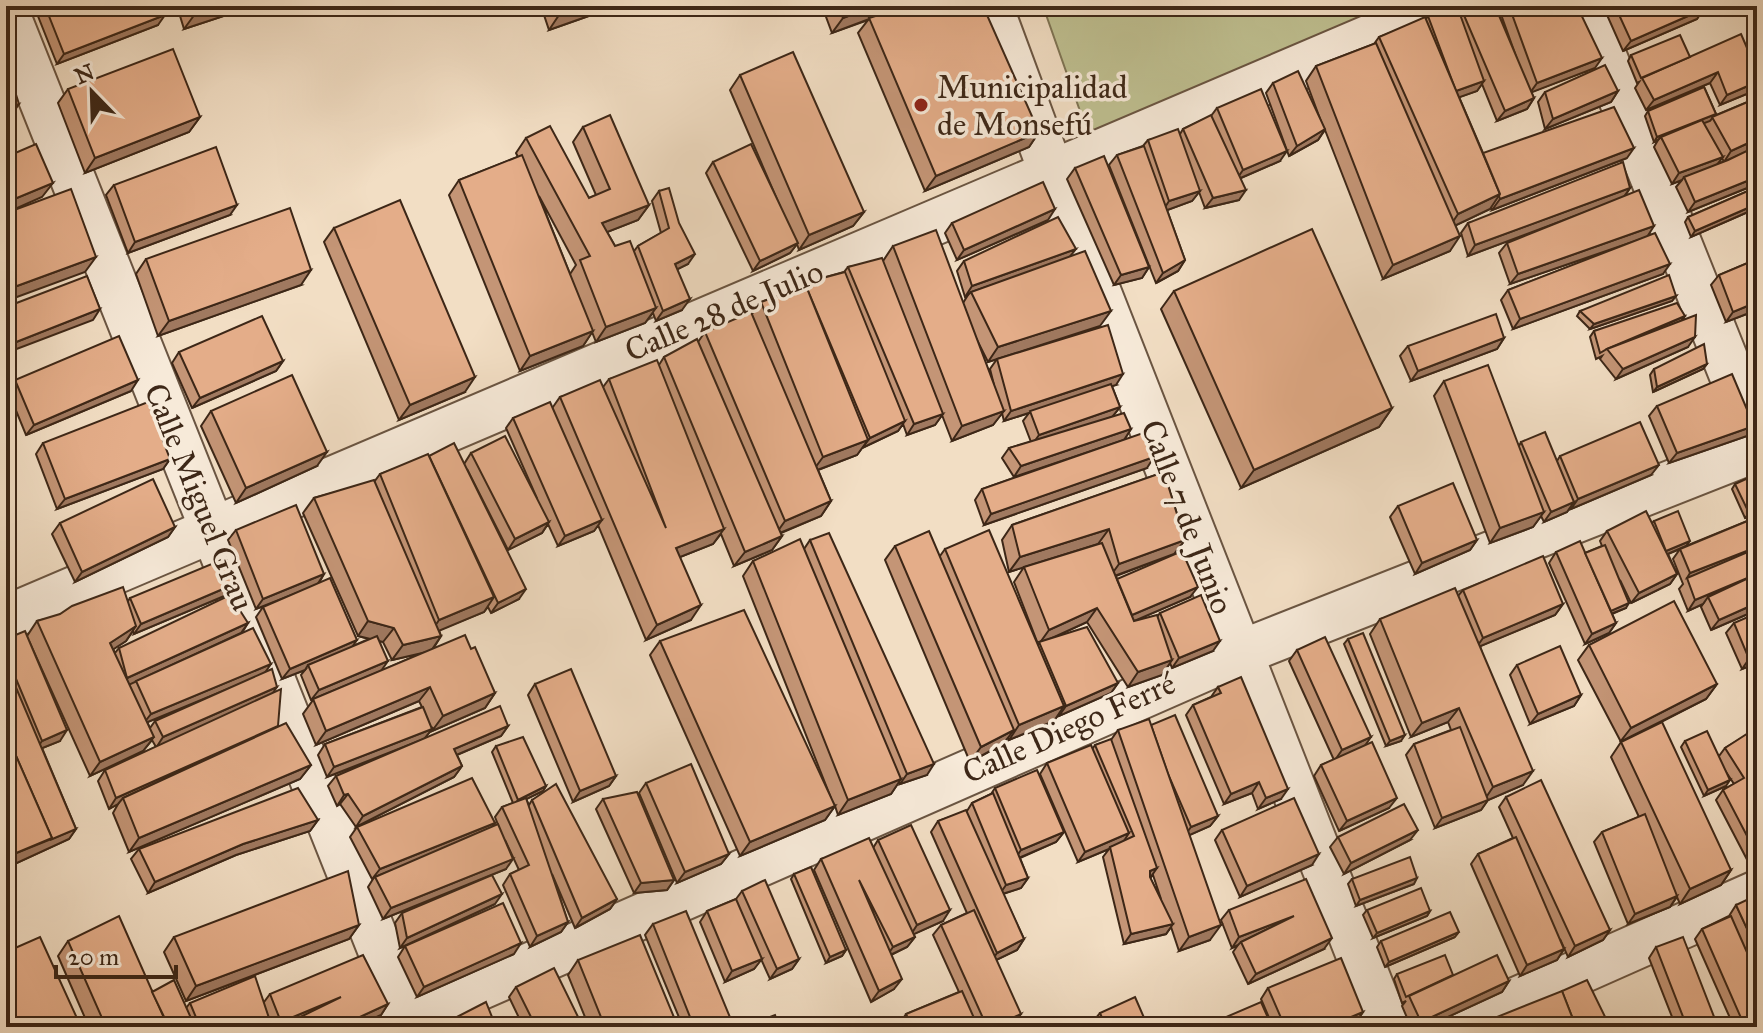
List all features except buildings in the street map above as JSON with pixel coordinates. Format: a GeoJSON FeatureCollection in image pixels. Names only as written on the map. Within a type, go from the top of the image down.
{"type":"FeatureCollection","features":[{"type":"Feature","properties":{"kind":"street","name":"Calle 7 de Junio"},"geometry":{"type":"LineString","coordinates":[[990,6],[1051,171],[1387,1027]]}},
{"type":"Feature","properties":{"kind":"street","name":"Calle 28 de Julio"},"geometry":{"type":"LineString","coordinates":[[6,618],[1443,6]]}},
{"type":"Feature","properties":{"kind":"street"},"geometry":{"type":"LineString","coordinates":[[1584,6],[1757,438]]}},
{"type":"Feature","properties":{"kind":"street","name":"Calle Miguel Grau"},"geometry":{"type":"LineString","coordinates":[[6,11],[212,530],[402,1024]]}},
{"type":"Feature","properties":{"kind":"street","name":"Calle Diego Ferré"},"geometry":{"type":"LineString","coordinates":[[402,1024],[1240,653],[1757,449]]}},
{"type":"Feature","properties":{"kind":"street"},"geometry":{"type":"LineString","coordinates":[[1455,1027],[1757,893]]}},
{"type":"Feature","properties":{"kind":"green space"},"geometry":{"type":"Polygon","coordinates":[[[1043,6],[1440,6],[1092,145],[1043,6]]]}},
{"type":"Feature","properties":{"kind":"place","name":"Municipalidad de Monsefú"},"geometry":{"type":"Point","coordinates":[921,105]}}]}
